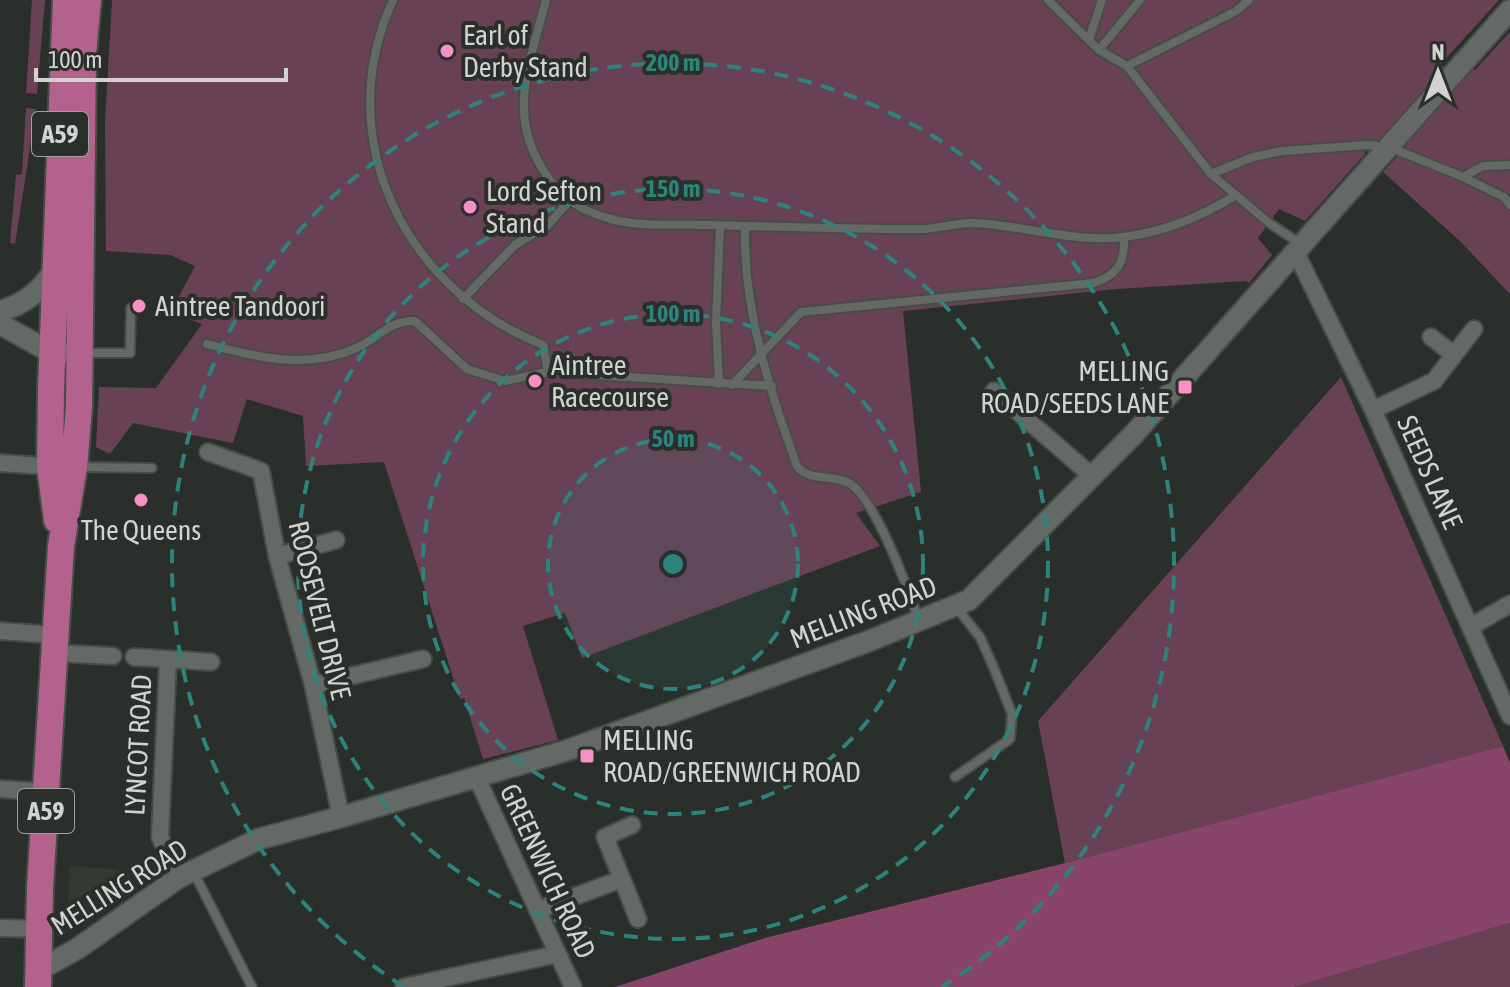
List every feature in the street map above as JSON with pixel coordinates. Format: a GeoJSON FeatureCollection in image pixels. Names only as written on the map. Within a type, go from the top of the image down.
{"type":"FeatureCollection","features":[{"type":"Feature","properties":{"kind":"highway","name":"A59"},"geometry":{"type":"LineString","coordinates":[[38,978],[61,546],[62,467],[52,353],[66,0]]}},
{"type":"Feature","properties":{"kind":"highway","name":"A59"},"geometry":{"type":"LineString","coordinates":[[62,467],[80,353],[83,70],[88,0]]}},
{"type":"Feature","properties":{"kind":"street","name":"MELLING ROAD"},"geometry":{"type":"LineString","coordinates":[[38,978],[186,874],[259,839],[568,750],[956,607],[981,590],[1133,435],[1506,20]]}},
{"type":"Feature","properties":{"kind":"street","name":"SEEDS LANE"},"geometry":{"type":"LineString","coordinates":[[1299,249],[1510,716]]}},
{"type":"Feature","properties":{"kind":"street"},"geometry":{"type":"LineString","coordinates":[[0,311],[11,309],[45,285],[55,268]]}},
{"type":"Feature","properties":{"kind":"street"},"geometry":{"type":"LineString","coordinates":[[0,324],[52,353],[80,353]]}},
{"type":"Feature","properties":{"kind":"street"},"geometry":{"type":"LineString","coordinates":[[1373,410],[1434,381],[1474,329]]}},
{"type":"Feature","properties":{"kind":"street"},"geometry":{"type":"LineString","coordinates":[[1431,337],[1454,355]]}},
{"type":"Feature","properties":{"kind":"street"},"geometry":{"type":"LineString","coordinates":[[994,391],[1092,476]]}},
{"type":"Feature","properties":{"kind":"street","name":"ROOSEVELT DRIVE"},"geometry":{"type":"LineString","coordinates":[[208,452],[261,471],[277,556],[313,685],[341,817]]}},
{"type":"Feature","properties":{"kind":"street"},"geometry":{"type":"LineString","coordinates":[[0,463],[62,467]]}},
{"type":"Feature","properties":{"kind":"street"},"geometry":{"type":"LineString","coordinates":[[277,556],[336,540]]}},
{"type":"Feature","properties":{"kind":"street"},"geometry":{"type":"LineString","coordinates":[[1470,627],[1510,604]]}},
{"type":"Feature","properties":{"kind":"street"},"geometry":{"type":"LineString","coordinates":[[0,631],[113,656]]}},
{"type":"Feature","properties":{"kind":"street"},"geometry":{"type":"LineString","coordinates":[[134,657],[211,662]]}},
{"type":"Feature","properties":{"kind":"street","name":"LYNCOT ROAD"},"geometry":{"type":"LineString","coordinates":[[168,659],[160,837],[186,874]]}},
{"type":"Feature","properties":{"kind":"street"},"geometry":{"type":"LineString","coordinates":[[313,685],[423,659]]}},
{"type":"Feature","properties":{"kind":"street","name":"GREENWICH ROAD"},"geometry":{"type":"LineString","coordinates":[[476,776],[573,987]]}},
{"type":"Feature","properties":{"kind":"street"},"geometry":{"type":"LineString","coordinates":[[0,789],[48,792]]}},
{"type":"Feature","properties":{"kind":"street"},"geometry":{"type":"LineString","coordinates":[[632,825],[605,837],[638,919]]}},
{"type":"Feature","properties":{"kind":"street"},"geometry":{"type":"LineString","coordinates":[[538,910],[622,879]]}},
{"type":"Feature","properties":{"kind":"street"},"geometry":{"type":"LineString","coordinates":[[0,928],[40,929]]}},
{"type":"Feature","properties":{"kind":"street"},"geometry":{"type":"LineString","coordinates":[[404,987],[427,985],[558,954]]}},
{"type":"Feature","properties":{"kind":"lane"},"geometry":{"type":"LineString","coordinates":[[393,0],[380,36],[370,114],[375,155],[385,187],[404,227],[431,267],[463,299],[487,317],[543,345],[548,372]]}},
{"type":"Feature","properties":{"kind":"lane"},"geometry":{"type":"LineString","coordinates":[[546,0],[524,85],[523,115],[527,137],[558,189],[585,209],[617,221],[928,229],[971,223],[1099,238],[1124,237],[1180,224],[1236,195]]}},
{"type":"Feature","properties":{"kind":"lane"},"geometry":{"type":"LineString","coordinates":[[1048,0],[1099,50],[1127,66],[1211,174],[1299,249]]}},
{"type":"Feature","properties":{"kind":"lane"},"geometry":{"type":"LineString","coordinates":[[1089,40],[1102,0]]}},
{"type":"Feature","properties":{"kind":"lane"},"geometry":{"type":"LineString","coordinates":[[1099,50],[1140,0]]}},
{"type":"Feature","properties":{"kind":"lane"},"geometry":{"type":"LineString","coordinates":[[1127,66],[1236,11],[1249,0]]}},
{"type":"Feature","properties":{"kind":"lane"},"geometry":{"type":"LineString","coordinates":[[1211,174],[1253,157],[1282,151],[1367,145],[1389,147],[1463,177],[1504,197],[1510,205]]}},
{"type":"Feature","properties":{"kind":"lane"},"geometry":{"type":"LineString","coordinates":[[1463,177],[1483,166],[1510,165]]}},
{"type":"Feature","properties":{"kind":"lane"},"geometry":{"type":"LineString","coordinates":[[463,299],[515,245],[547,226],[570,200]]}},
{"type":"Feature","properties":{"kind":"lane"},"geometry":{"type":"LineString","coordinates":[[719,384],[716,323],[720,226]]}},
{"type":"Feature","properties":{"kind":"lane"},"geometry":{"type":"LineString","coordinates":[[745,226],[749,306],[797,466],[810,475],[846,481],[858,492],[895,554],[919,622]]}},
{"type":"Feature","properties":{"kind":"lane"},"geometry":{"type":"LineString","coordinates":[[732,385],[801,312],[1094,283],[1109,278],[1120,266],[1125,255],[1124,237]]}},
{"type":"Feature","properties":{"kind":"lane"},"geometry":{"type":"LineString","coordinates":[[80,353],[130,353],[131,308]]}},
{"type":"Feature","properties":{"kind":"lane"},"geometry":{"type":"LineString","coordinates":[[207,344],[259,358],[319,358],[355,349],[402,320],[415,321],[467,369],[505,381],[548,372],[772,386]]}},
{"type":"Feature","properties":{"kind":"lane"},"geometry":{"type":"LineString","coordinates":[[62,467],[152,468]]}},
{"type":"Feature","properties":{"kind":"lane"},"geometry":{"type":"LineString","coordinates":[[955,777],[1010,739],[1012,714],[980,637],[956,607]]}},
{"type":"Feature","properties":{"kind":"lane"},"geometry":{"type":"LineString","coordinates":[[186,874],[252,987]]}},
{"type":"Feature","properties":{"kind":"shaded area"},"geometry":{"type":"Polygon","coordinates":[[[32,0],[45,0],[37,94],[26,93],[32,0]]]}},
{"type":"Feature","properties":{"kind":"shaded area","name":"Aintree Racecourse"},"geometry":{"type":"Polygon","coordinates":[[[112,0],[1499,0],[1439,66],[1475,70],[1510,32],[1510,294],[1461,242],[1383,172],[1407,145],[1368,144],[1365,154],[1305,221],[1279,209],[1258,238],[1272,255],[1249,283],[1117,289],[903,311],[921,492],[856,513],[880,546],[582,658],[565,613],[523,626],[558,740],[483,759],[464,698],[460,699],[384,462],[306,466],[303,416],[247,399],[233,443],[133,423],[110,454],[96,447],[99,387],[156,388],[202,324],[171,312],[195,266],[170,255],[106,251],[105,123],[112,0]]]}},
{"type":"Feature","properties":{"kind":"shaded area"},"geometry":{"type":"Polygon","coordinates":[[[26,108],[36,109],[15,244],[10,243],[16,175],[22,174],[26,108]]]}},
{"type":"Feature","properties":{"kind":"shaded area"},"geometry":{"type":"Polygon","coordinates":[[[1341,377],[1503,746],[1065,863],[1038,721],[1341,377]]]}},
{"type":"Feature","properties":{"kind":"shaded area"},"geometry":{"type":"Polygon","coordinates":[[[1503,746],[1510,763],[1510,923],[1294,987],[615,987],[765,938],[1065,863],[1503,746]]]}},
{"type":"Feature","properties":{"kind":"shaded area"},"geometry":{"type":"Polygon","coordinates":[[[70,866],[128,870],[133,886],[80,927],[72,928],[67,920],[70,866]]]}},
{"type":"Feature","properties":{"kind":"shaded area"},"geometry":{"type":"Polygon","coordinates":[[[1510,923],[1510,987],[1294,987],[1510,923]]]}},
{"type":"Feature","properties":{"kind":"place","name":"Earl of Derby Stand"},"geometry":{"type":"Point","coordinates":[447,51]}},
{"type":"Feature","properties":{"kind":"place","name":"Lord Sefton Stand"},"geometry":{"type":"Point","coordinates":[470,207]}},
{"type":"Feature","properties":{"kind":"place","name":"Aintree Tandoori"},"geometry":{"type":"Point","coordinates":[139,306]}},
{"type":"Feature","properties":{"kind":"place","name":"Aintree Racecourse"},"geometry":{"type":"Point","coordinates":[535,381]}},
{"type":"Feature","properties":{"kind":"place","name":"MELLING ROAD/SEEDS LANE"},"geometry":{"type":"Point","coordinates":[1185,387]}},
{"type":"Feature","properties":{"kind":"place","name":"The Queens"},"geometry":{"type":"Point","coordinates":[141,500]}},
{"type":"Feature","properties":{"kind":"place","name":"MELLING ROAD/GREENWICH ROAD"},"geometry":{"type":"Point","coordinates":[587,756]}}]}
